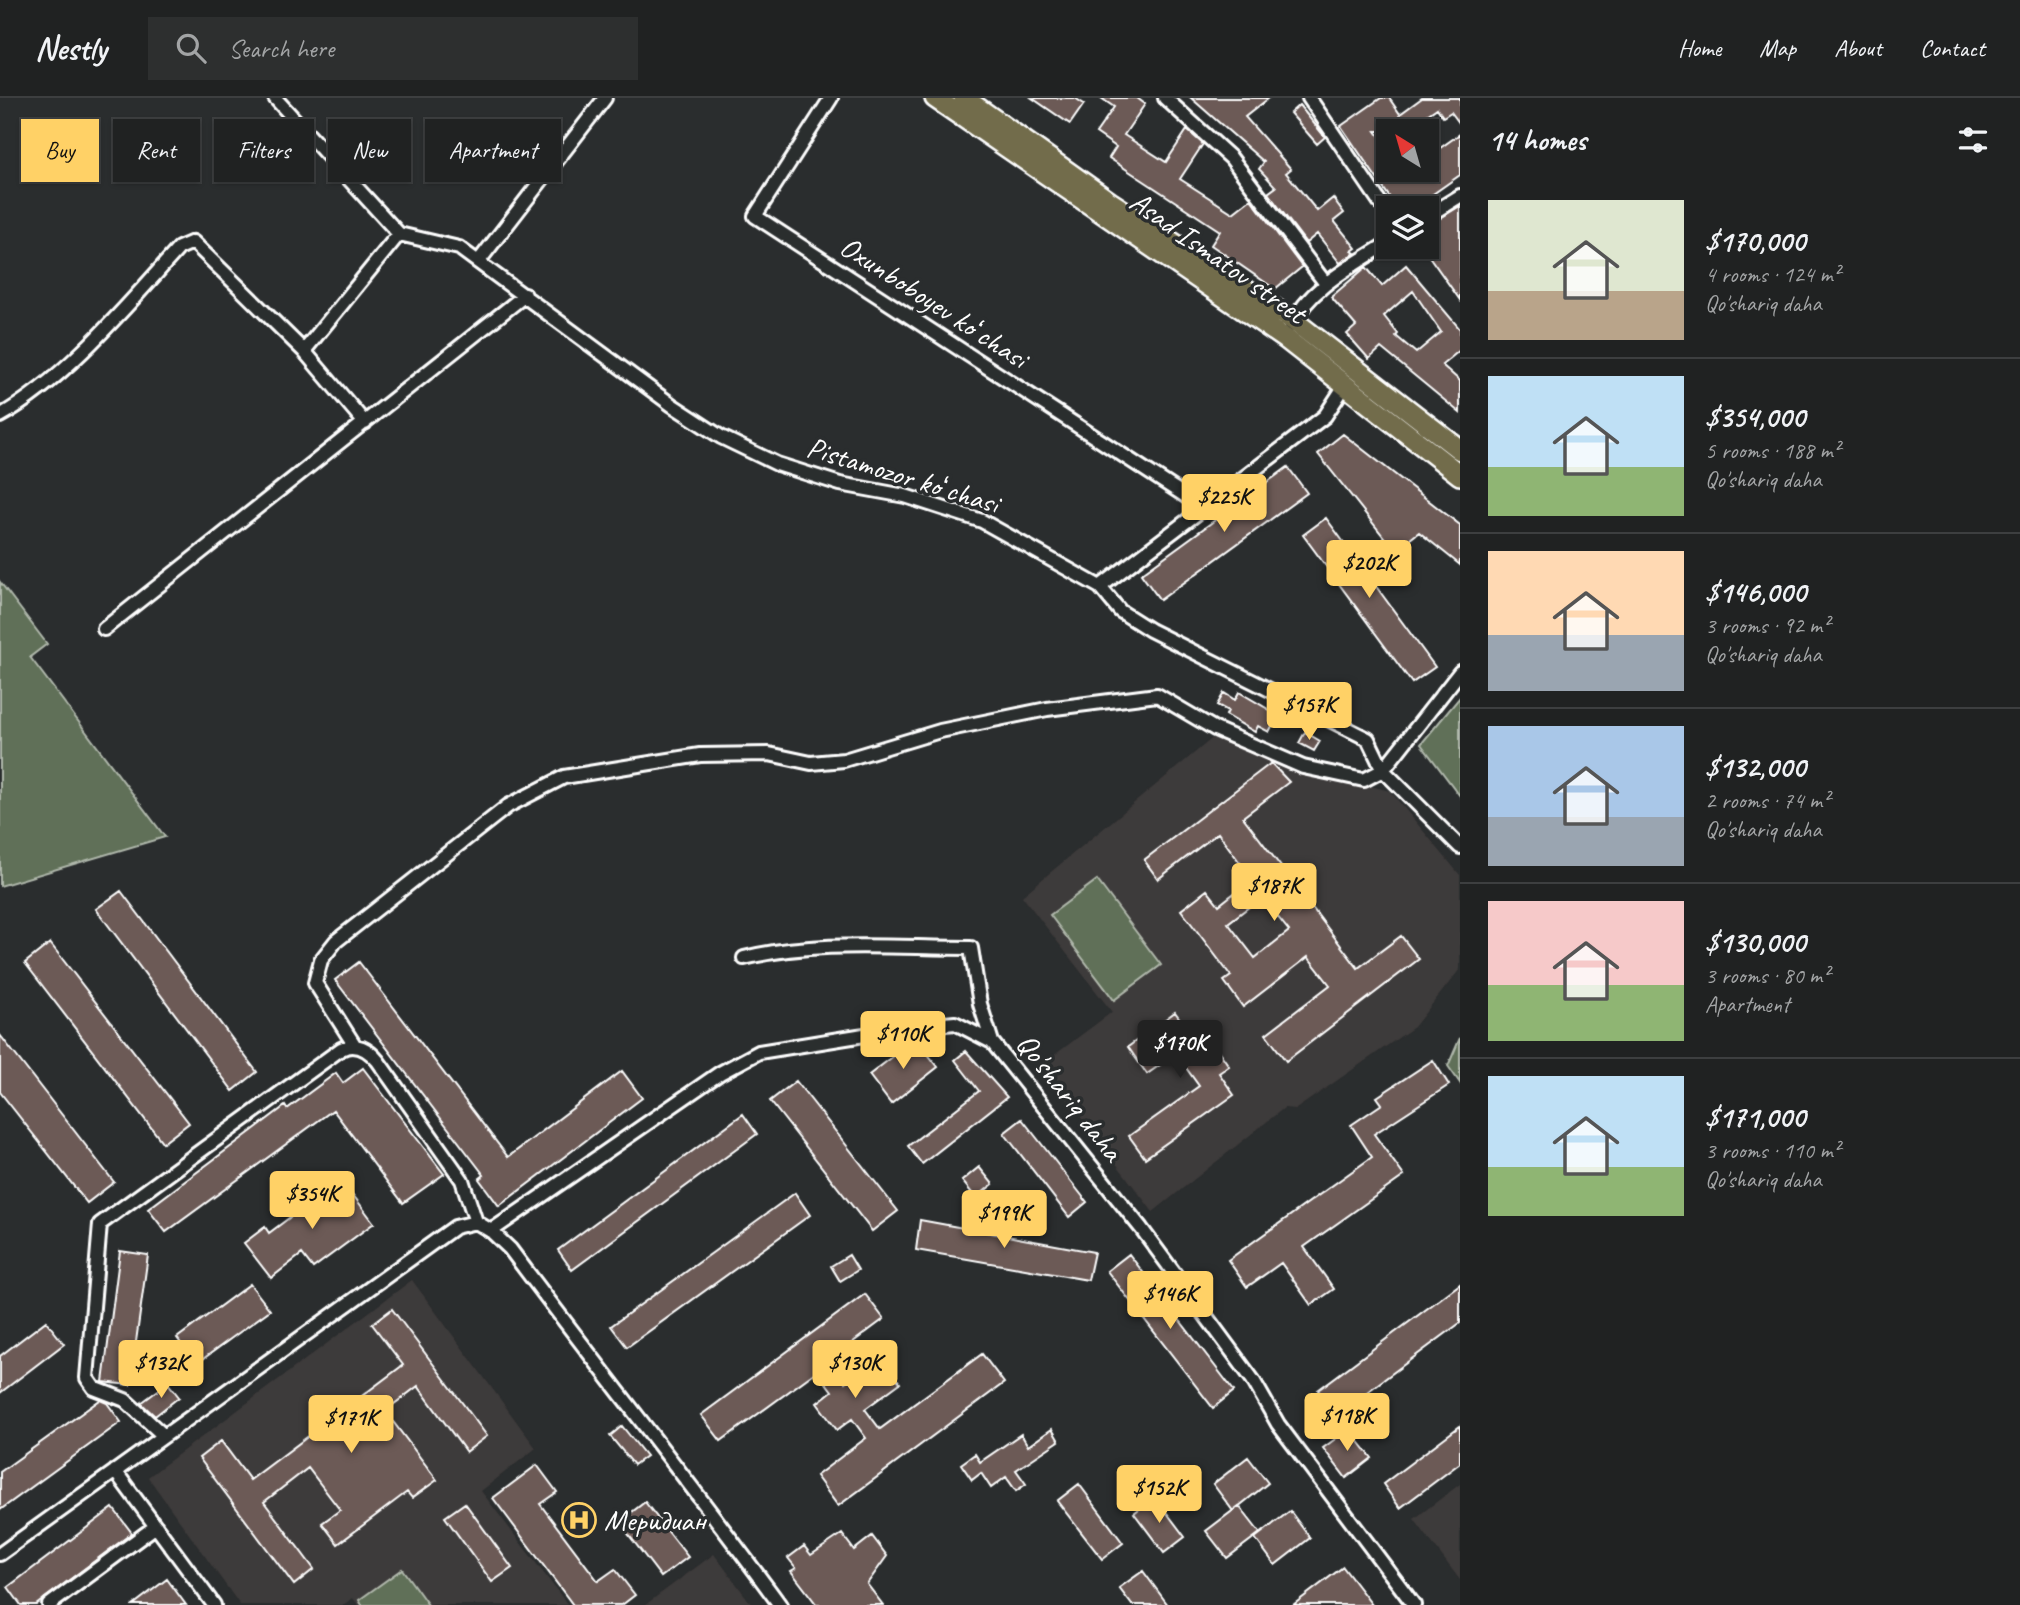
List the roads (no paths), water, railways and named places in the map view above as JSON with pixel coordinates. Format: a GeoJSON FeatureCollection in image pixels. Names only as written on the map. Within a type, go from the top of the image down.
{"type":"FeatureCollection","features":[{"type":"Feature","properties":{"kind":"main road","name":"Asad Ismatov street"},"geometry":{"type":"LineString","coordinates":[[935,98],[1290,330],[1346,384],[1460,475]]}},
{"type":"Feature","properties":{"kind":"main road","name":"Asad Ismatov street"},"geometry":{"type":"LineString","coordinates":[[964,98],[1460,450]]}},
{"type":"Feature","properties":{"kind":"street"},"geometry":{"type":"LineString","coordinates":[[275,98],[399,234],[304,351]]}},
{"type":"Feature","properties":{"kind":"street"},"geometry":{"type":"LineString","coordinates":[[479,261],[605,98]]}},
{"type":"Feature","properties":{"kind":"street","name":"Oxunboboyev koʻchasi"},"geometry":{"type":"LineString","coordinates":[[831,98],[755,216],[1204,508]]}},
{"type":"Feature","properties":{"kind":"street"},"geometry":{"type":"LineString","coordinates":[[1165,98],[1231,158],[1326,284]]}},
{"type":"Feature","properties":{"kind":"street"},"geometry":{"type":"LineString","coordinates":[[1310,98],[1376,196]]}},
{"type":"Feature","properties":{"kind":"street"},"geometry":{"type":"LineString","coordinates":[[1439,210],[1460,196]]}},
{"type":"Feature","properties":{"kind":"street","name":"Pistamozor koʻchasi"},"geometry":{"type":"LineString","coordinates":[[399,234],[448,244],[479,261],[672,405],[721,437],[777,464],[840,484],[905,496],[982,521],[1100,587],[1120,611],[1150,630],[1368,739],[1383,771]]}},
{"type":"Feature","properties":{"kind":"street"},"geometry":{"type":"LineString","coordinates":[[0,416],[32,395],[99,334],[178,248],[193,242],[304,351],[365,423]]}},
{"type":"Feature","properties":{"kind":"street"},"geometry":{"type":"LineString","coordinates":[[1290,330],[1326,284],[1376,251]]}},
{"type":"Feature","properties":{"kind":"street"},"geometry":{"type":"LineString","coordinates":[[104,629],[525,295]]}},
{"type":"Feature","properties":{"kind":"street"},"geometry":{"type":"LineString","coordinates":[[1100,587],[1325,416],[1346,384]]}},
{"type":"Feature","properties":{"kind":"street"},"geometry":{"type":"LineString","coordinates":[[355,1046],[315,984],[321,960],[336,941],[508,806],[564,776],[700,755],[769,754],[811,763],[845,760],[940,731],[1047,709],[1157,695],[1215,729],[1303,768],[1364,780],[1383,771],[1460,673]]}},
{"type":"Feature","properties":{"kind":"street"},"geometry":{"type":"LineString","coordinates":[[1383,771],[1460,846]]}},
{"type":"Feature","properties":{"kind":"street"},"geometry":{"type":"LineString","coordinates":[[744,958],[780,949],[819,947],[971,947],[979,1004],[992,1042]]}},
{"type":"Feature","properties":{"kind":"street","name":"Qo'shariq daha"},"geometry":{"type":"LineString","coordinates":[[491,1231],[720,1073],[760,1052],[955,1023],[992,1042],[1141,1228],[1253,1380],[1278,1424],[1414,1605]]}},
{"type":"Feature","properties":{"kind":"street"},"geometry":{"type":"LineString","coordinates":[[164,1436],[125,1400],[94,1388],[87,1378],[100,1224],[341,1049],[355,1046],[370,1051],[379,1061],[463,1180],[476,1222],[491,1231],[510,1249],[605,1376],[662,1445],[780,1605]]}},
{"type":"Feature","properties":{"kind":"street"},"geometry":{"type":"LineString","coordinates":[[0,1553],[455,1227],[476,1222]]}},
{"type":"Feature","properties":{"kind":"street"},"geometry":{"type":"LineString","coordinates":[[115,1471],[209,1603]]}},
{"type":"Feature","properties":{"kind":"street"},"geometry":{"type":"LineString","coordinates":[[49,1605],[156,1526]]}},
{"type":"Feature","properties":{"kind":"place","name":"Меридиан"},"geometry":{"type":"Point","coordinates":[579,1520]}}]}
